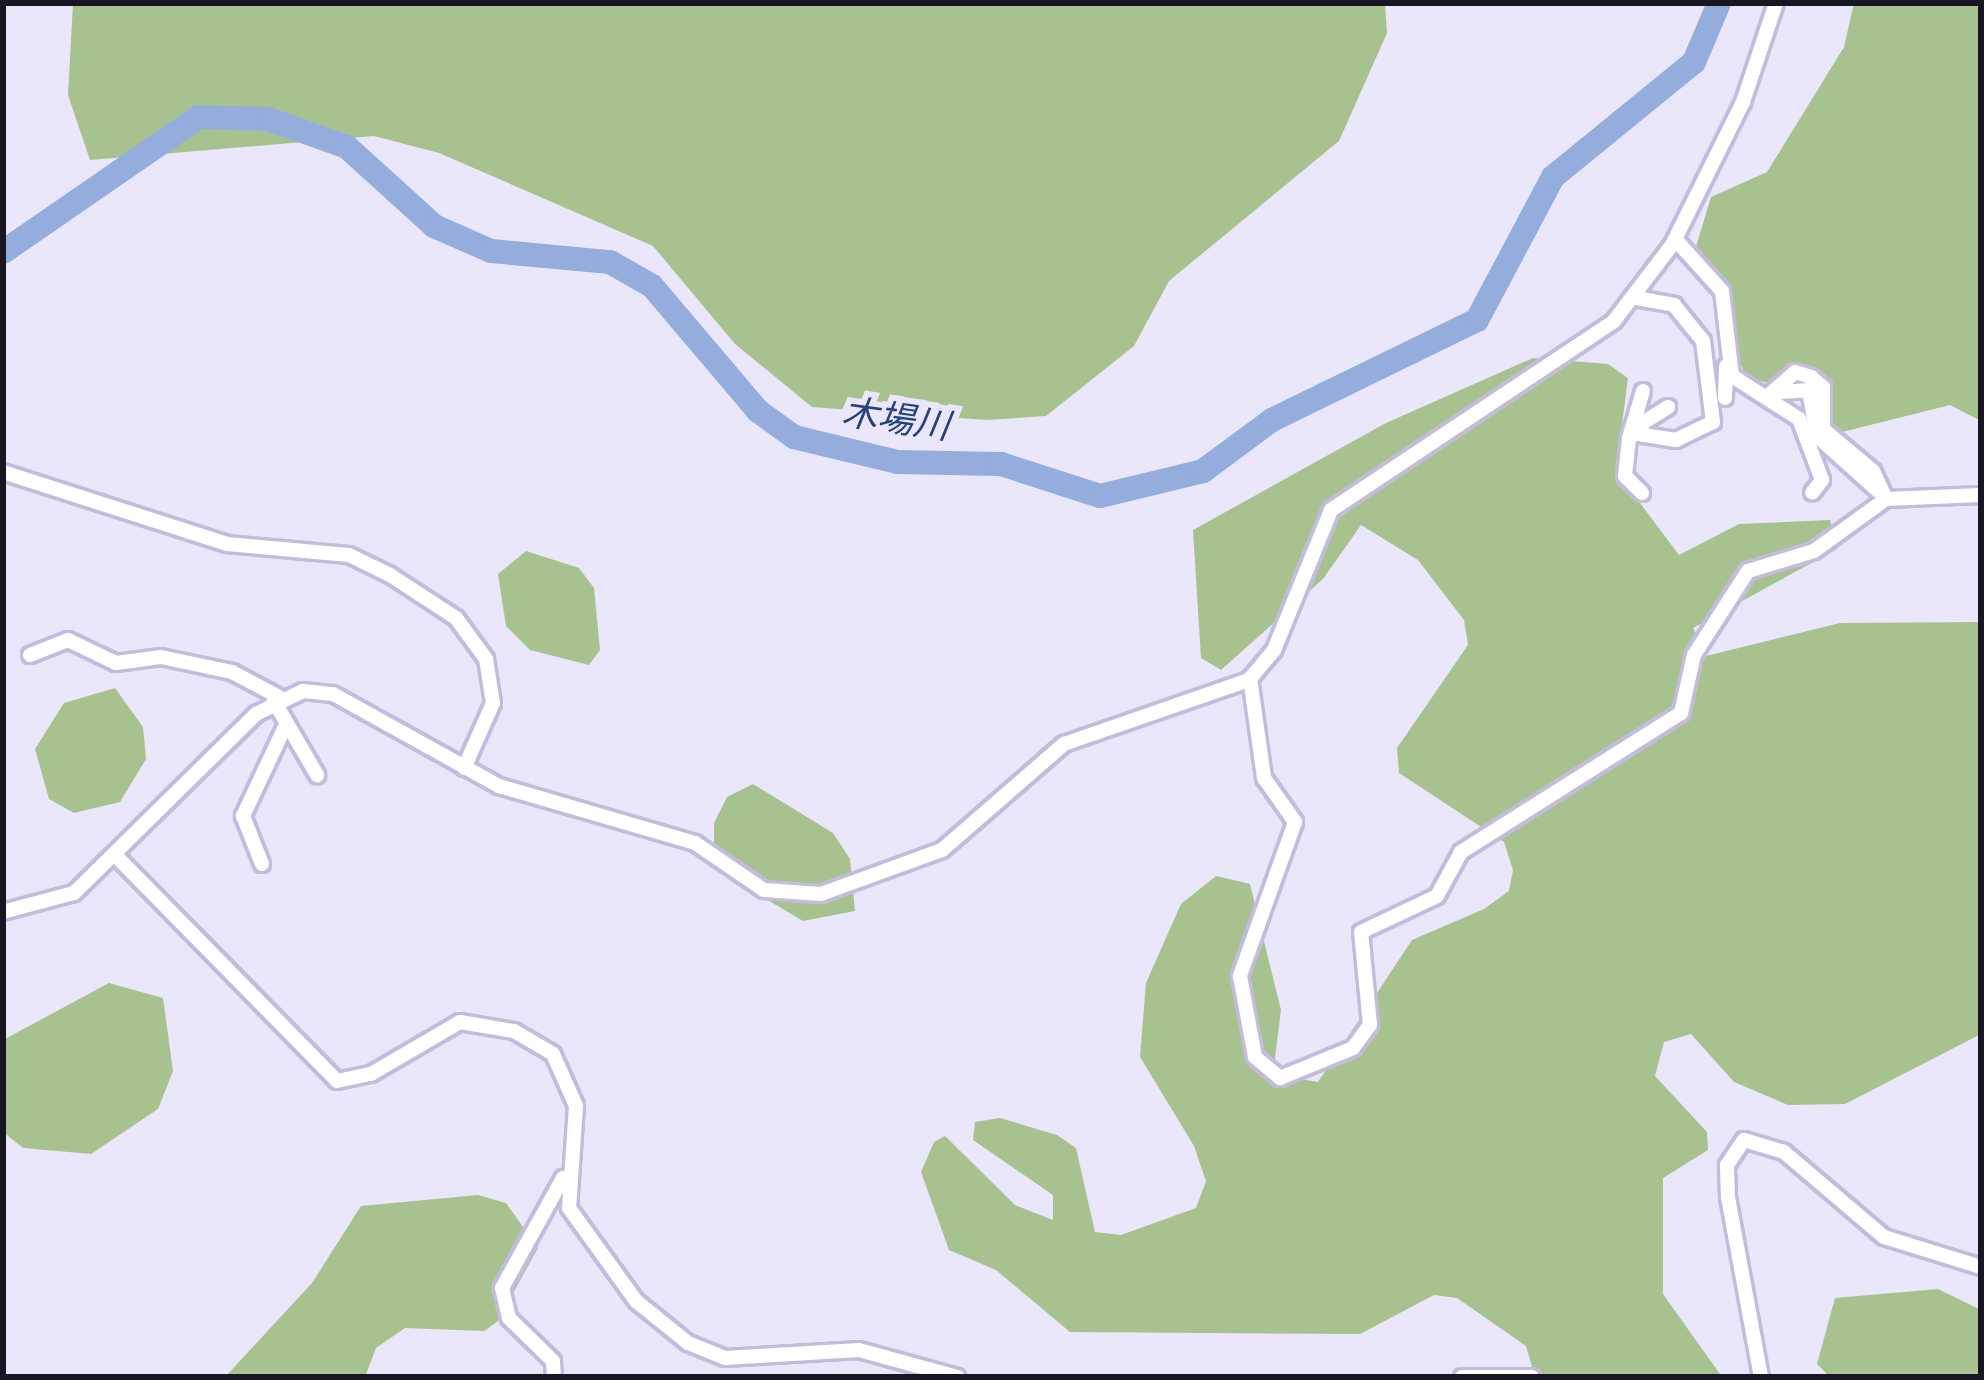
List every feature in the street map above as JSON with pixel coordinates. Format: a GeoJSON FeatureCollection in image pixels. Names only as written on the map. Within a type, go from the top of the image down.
{"type":"FeatureCollection","features":[{"type":"Feature","properties":{"kind":"street"},"geometry":{"type":"LineString","coordinates":[[30,655],[68,640],[116,663],[161,657],[232,672],[276,699],[333,694],[464,768],[539,800],[661,828],[729,873],[799,897],[942,850],[1103,723],[1250,678],[1274,650],[1331,510],[1587,343],[1636,298],[1675,239],[1776,3]]}},
{"type":"Feature","properties":{"kind":"street"},"geometry":{"type":"LineString","coordinates":[[1675,239],[1722,291],[1725,398]]}},
{"type":"Feature","properties":{"kind":"street"},"geometry":{"type":"LineString","coordinates":[[1636,298],[1674,305],[1706,364],[1713,422],[1676,440],[1636,434]]}},
{"type":"Feature","properties":{"kind":"street"},"geometry":{"type":"LineString","coordinates":[[1706,364],[1724,363],[1773,396],[1822,479],[1812,493]]}},
{"type":"Feature","properties":{"kind":"street"},"geometry":{"type":"LineString","coordinates":[[1773,396],[1795,372],[1822,387],[1823,429],[1873,471],[1886,499]]}},
{"type":"Feature","properties":{"kind":"street"},"geometry":{"type":"LineString","coordinates":[[1642,493],[1625,476],[1643,392]]}},
{"type":"Feature","properties":{"kind":"street"},"geometry":{"type":"LineString","coordinates":[[1636,434],[1668,407]]}},
{"type":"Feature","properties":{"kind":"street"},"geometry":{"type":"LineString","coordinates":[[3,472],[227,544],[349,555],[407,586],[456,618],[486,659],[493,703],[464,768]]}},
{"type":"Feature","properties":{"kind":"street"},"geometry":{"type":"LineString","coordinates":[[1250,678],[1264,778],[1295,822],[1240,976],[1256,1057],[1280,1078],[1353,1048],[1370,1025],[1361,932],[1437,896],[1461,852],[1681,712],[1694,655],[1748,572],[1831,542],[1886,499],[1981,495]]}},
{"type":"Feature","properties":{"kind":"street"},"geometry":{"type":"LineString","coordinates":[[276,699],[284,729],[317,775]]}},
{"type":"Feature","properties":{"kind":"street"},"geometry":{"type":"LineString","coordinates":[[3,912],[47,908],[116,856],[276,699]]}},
{"type":"Feature","properties":{"kind":"street"},"geometry":{"type":"LineString","coordinates":[[262,864],[243,816],[284,729]]}},
{"type":"Feature","properties":{"kind":"street"},"geometry":{"type":"LineString","coordinates":[[116,856],[337,1081],[371,1074],[460,1022],[514,1031],[553,1054],[576,1106],[563,1178],[502,1288],[509,1318],[553,1361],[554,1377]]}},
{"type":"Feature","properties":{"kind":"street"},"geometry":{"type":"LineString","coordinates":[[1762,1377],[1728,1197],[1727,1165],[1744,1140],[1784,1152],[1884,1237],[1981,1267]]}},
{"type":"Feature","properties":{"kind":"street"},"geometry":{"type":"LineString","coordinates":[[563,1178],[586,1238],[636,1301],[708,1354],[859,1350],[957,1377]]}},
{"type":"Feature","properties":{"kind":"street"},"geometry":{"type":"LineString","coordinates":[[1462,1377],[1532,1377]]}},
{"type":"Feature","properties":{"kind":"green space"},"geometry":{"type":"Polygon","coordinates":[[[73,3],[1385,3],[1387,33],[1339,141],[1169,281],[1134,346],[1046,416],[987,420],[812,407],[735,344],[653,246],[439,153],[374,136],[90,160],[68,95],[73,3]]]}},
{"type":"Feature","properties":{"kind":"green space"},"geometry":{"type":"Polygon","coordinates":[[[1854,3],[1981,3],[1981,421],[1950,405],[1842,432],[1792,390],[1747,377],[1728,340],[1733,297],[1692,260],[1711,197],[1767,172],[1844,47],[1854,3]]]}},
{"type":"Feature","properties":{"kind":"green space"},"geometry":{"type":"Polygon","coordinates":[[[1533,358],[1608,364],[1628,378],[1616,471],[1679,555],[1739,524],[1830,520],[1837,549],[1693,628],[1706,656],[1840,623],[1981,622],[1981,1034],[1845,1104],[1788,1105],[1734,1082],[1691,1034],[1664,1042],[1655,1076],[1707,1132],[1708,1150],[1663,1178],[1663,1294],[1722,1377],[1535,1377],[1526,1346],[1457,1298],[1434,1295],[1360,1334],[1070,1332],[996,1270],[949,1250],[921,1172],[934,1142],[945,1136],[1015,1205],[1053,1220],[1053,1195],[973,1140],[975,1122],[1000,1118],[1057,1135],[1076,1148],[1095,1232],[1121,1235],[1196,1208],[1206,1181],[1194,1146],[1140,1057],[1146,983],[1181,904],[1216,876],[1250,884],[1281,1010],[1273,1074],[1318,1082],[1412,940],[1484,909],[1509,891],[1513,870],[1504,842],[1399,773],[1397,748],[1468,645],[1464,620],[1418,560],[1361,525],[1323,579],[1221,670],[1201,658],[1193,530],[1386,423],[1533,358]]]}},
{"type":"Feature","properties":{"kind":"green space"},"geometry":{"type":"Polygon","coordinates":[[[526,551],[579,568],[594,588],[600,650],[589,665],[530,650],[506,626],[498,574],[526,551]]]}},
{"type":"Feature","properties":{"kind":"green space"},"geometry":{"type":"Polygon","coordinates":[[[115,688],[143,727],[146,759],[120,802],[74,813],[49,799],[35,749],[64,703],[115,688]]]}},
{"type":"Feature","properties":{"kind":"green space"},"geometry":{"type":"Polygon","coordinates":[[[753,784],[833,833],[850,859],[855,911],[803,921],[734,880],[714,850],[714,823],[727,797],[753,784]]]}},
{"type":"Feature","properties":{"kind":"green space"},"geometry":{"type":"Polygon","coordinates":[[[109,983],[163,998],[173,1071],[158,1109],[91,1154],[23,1148],[3,1132],[3,1040],[109,983]]]}},
{"type":"Feature","properties":{"kind":"green space"},"geometry":{"type":"Polygon","coordinates":[[[478,1195],[506,1203],[538,1248],[497,1322],[484,1331],[405,1328],[376,1348],[365,1377],[225,1377],[312,1283],[361,1206],[478,1195]]]}},
{"type":"Feature","properties":{"kind":"green space"},"geometry":{"type":"Polygon","coordinates":[[[1938,1289],[1981,1310],[1981,1377],[1830,1377],[1817,1364],[1835,1298],[1938,1289]]]}},
{"type":"Feature","properties":{"kind":"waterway","name":"木場川"},"geometry":{"type":"LineString","coordinates":[[3,252],[199,117],[268,119],[347,147],[434,226],[491,251],[610,262],[652,286],[758,411],[794,437],[897,462],[1001,464],[1100,496],[1203,471],[1272,420],[1477,320],[1553,177],[1694,62],[1719,3]]}}]}
